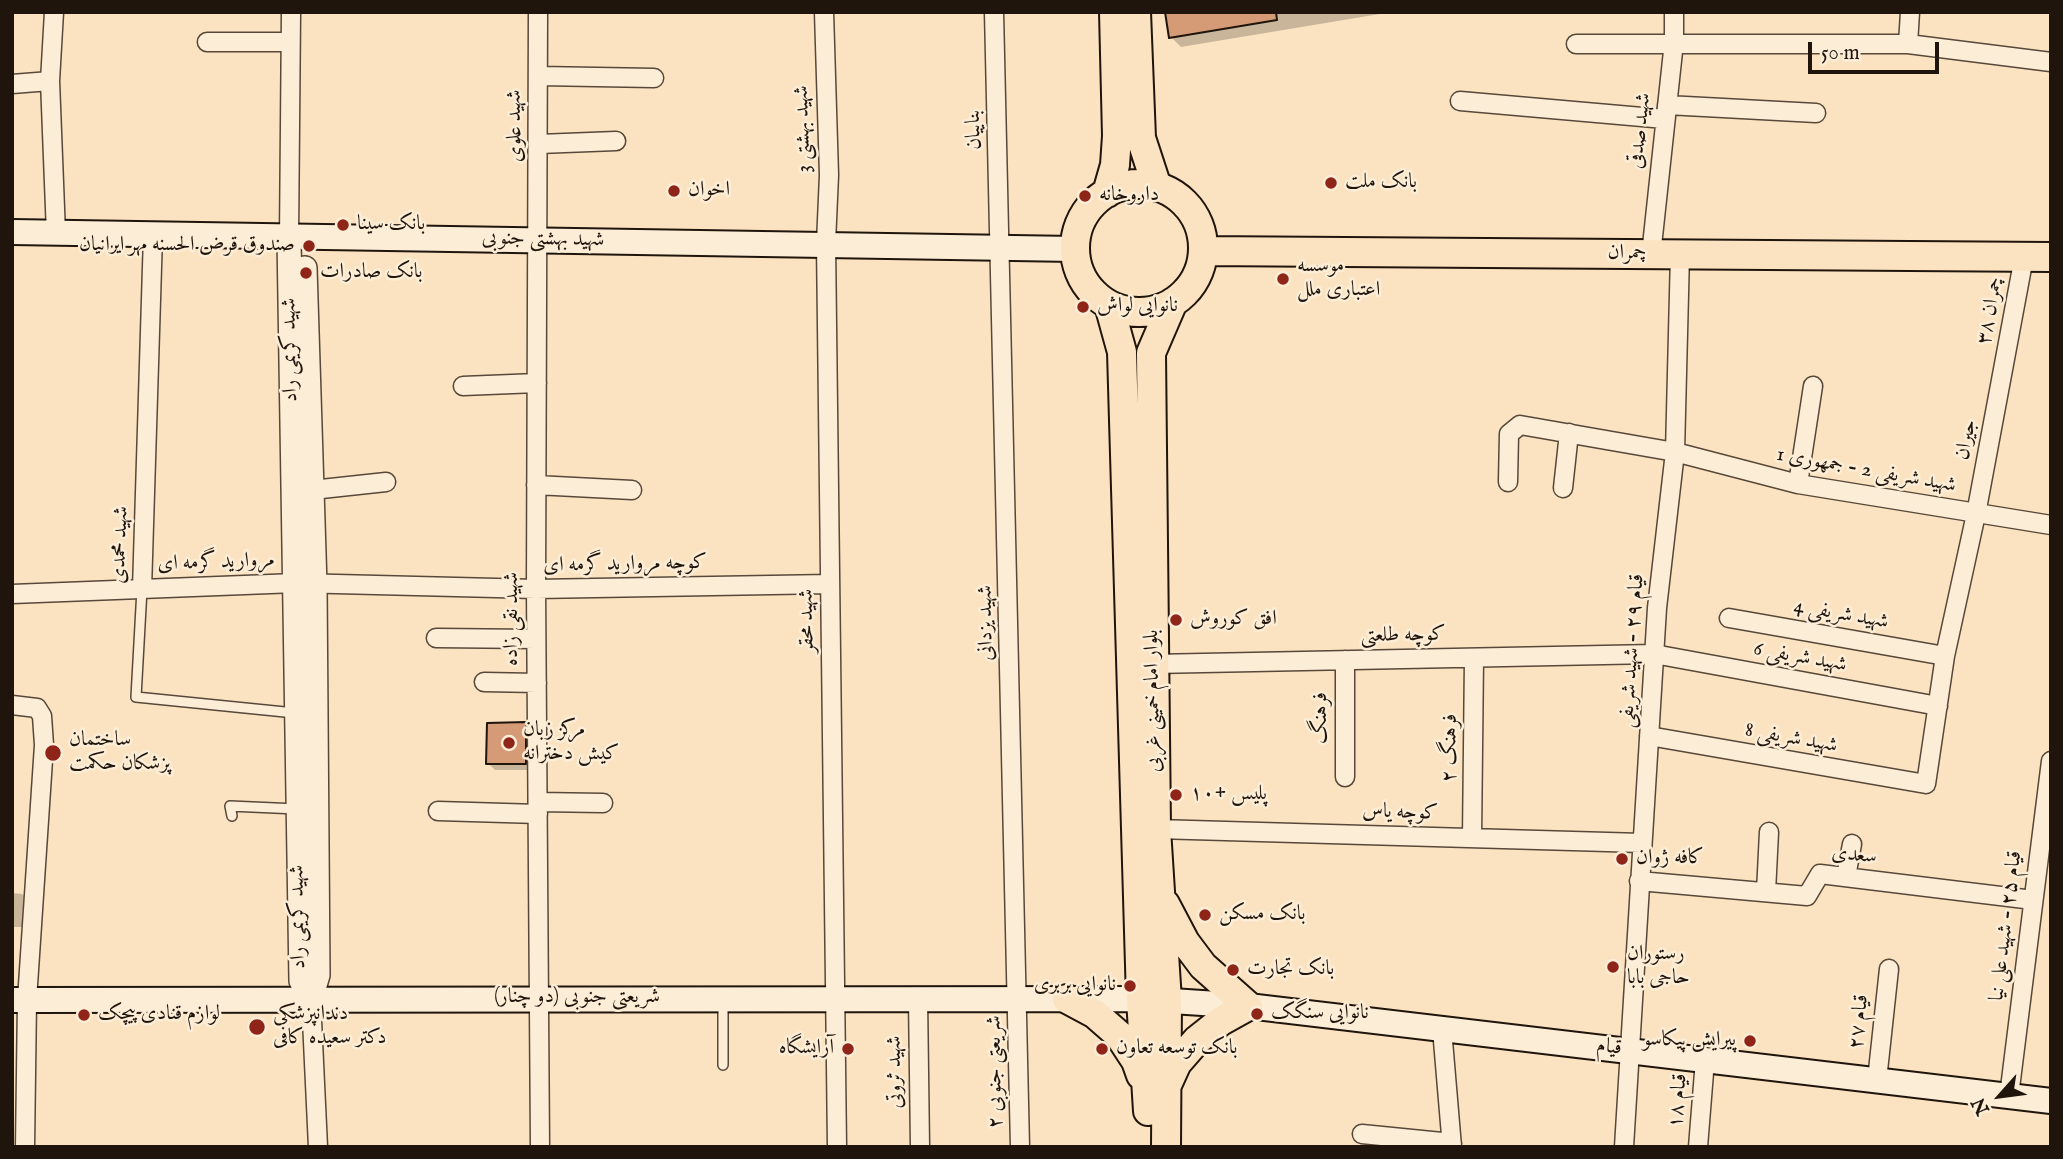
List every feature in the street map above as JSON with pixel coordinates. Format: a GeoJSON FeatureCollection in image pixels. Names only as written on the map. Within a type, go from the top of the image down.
{"type":"FeatureCollection","features":[{"type":"Feature","properties":{"kind":"main road"},"geometry":{"type":"LineString","coordinates":[[1107,193],[1115,165],[1117,136],[1114,12]]}},
{"type":"Feature","properties":{"kind":"main road"},"geometry":{"type":"LineString","coordinates":[[1136,12],[1141,138],[1157,187]]}},
{"type":"Feature","properties":{"kind":"main road"},"geometry":{"type":"LineString","coordinates":[[1140,184],[1157,187],[1176,197],[1191,212],[1200,230],[1203,251],[1198,271],[1188,289],[1173,302],[1141,312],[1109,305],[1084,282],[1074,249],[1083,216],[1107,193],[1140,184]]}},
{"type":"Feature","properties":{"kind":"main road","name":"شهید بهشتی جنوبی"},"geometry":{"type":"LineString","coordinates":[[12,232],[1074,249]]}},
{"type":"Feature","properties":{"kind":"main road","name":"چمران"},"geometry":{"type":"LineString","coordinates":[[1203,251],[2037,257]]}},
{"type":"Feature","properties":{"kind":"main road","name":"بلوار امام خمینی غربی"},"geometry":{"type":"LineString","coordinates":[[1154,1000],[1159,888],[1153,664],[1151,353],[1173,302]]}},
{"type":"Feature","properties":{"kind":"main road","name":"بلوار امام خمینی غربی"},"geometry":{"type":"LineString","coordinates":[[1109,305],[1122,352],[1154,1000],[1156,1089],[1166,1147]]}},
{"type":"Feature","properties":{"kind":"main road"},"geometry":{"type":"LineString","coordinates":[[1067,999],[1095,1014],[1119,1035],[1156,1089],[1197,1040],[1221,1021],[1248,1006],[1203,966],[1185,942],[1159,888]]}},
{"type":"Feature","properties":{"kind":"main road","name":"شریعتی جنوبی (دو چنار)"},"geometry":{"type":"LineString","coordinates":[[20,1000],[1017,997],[1154,1000]]}},
{"type":"Feature","properties":{"kind":"main road","name":"قیام"},"geometry":{"type":"LineString","coordinates":[[1154,1000],[1248,1006],[2051,1101]]}},
{"type":"Feature","properties":{"kind":"main road","name":"بلوار امام خمینی غربی"},"geometry":{"type":"LineString","coordinates":[[1148,1147],[1156,1089]]}},
{"type":"Feature","properties":{"kind":"street"},"geometry":{"type":"LineString","coordinates":[[54,12],[50,80],[56,234]]}},
{"type":"Feature","properties":{"kind":"street"},"geometry":{"type":"LineString","coordinates":[[291,12],[296,238]]}},
{"type":"Feature","properties":{"kind":"street","name":"شهید علوی"},"geometry":{"type":"LineString","coordinates":[[537,240],[540,144],[538,12]]}},
{"type":"Feature","properties":{"kind":"street","name":"شهید بهشتی 3"},"geometry":{"type":"LineString","coordinates":[[824,12],[829,174],[826,243]]}},
{"type":"Feature","properties":{"kind":"street","name":"بناییان"},"geometry":{"type":"LineString","coordinates":[[994,12],[1001,247]]}},
{"type":"Feature","properties":{"kind":"street","name":"شهید صدقی"},"geometry":{"type":"LineString","coordinates":[[1651,255],[1674,42],[1674,12]]}},
{"type":"Feature","properties":{"kind":"street"},"geometry":{"type":"LineString","coordinates":[[1908,44],[1909,12]]}},
{"type":"Feature","properties":{"kind":"street"},"geometry":{"type":"LineString","coordinates":[[207,42],[290,42]]}},
{"type":"Feature","properties":{"kind":"street"},"geometry":{"type":"LineString","coordinates":[[1576,44],[1908,44],[2051,62]]}},
{"type":"Feature","properties":{"kind":"street"},"geometry":{"type":"LineString","coordinates":[[539,76],[654,78]]}},
{"type":"Feature","properties":{"kind":"street"},"geometry":{"type":"LineString","coordinates":[[12,84],[50,80]]}},
{"type":"Feature","properties":{"kind":"street"},"geometry":{"type":"LineString","coordinates":[[1460,101],[1666,112],[1816,113]]}},
{"type":"Feature","properties":{"kind":"street"},"geometry":{"type":"LineString","coordinates":[[540,144],[616,141]]}},
{"type":"Feature","properties":{"kind":"street","name":"شهید محمدی"},"geometry":{"type":"LineString","coordinates":[[142,589],[153,235]]}},
{"type":"Feature","properties":{"kind":"street","name":"شهید کریمی راد"},"geometry":{"type":"LineString","coordinates":[[296,238],[312,490],[295,713],[301,981],[311,999]]}},
{"type":"Feature","properties":{"kind":"street","name":"شهید کریمی راد"},"geometry":{"type":"LineString","coordinates":[[296,238],[318,975],[311,999]]}},
{"type":"Feature","properties":{"kind":"street","name":"شهید نقی زاده"},"geometry":{"type":"LineString","coordinates":[[537,240],[536,639],[540,1147]]}},
{"type":"Feature","properties":{"kind":"street","name":"شهید محقر"},"geometry":{"type":"LineString","coordinates":[[826,243],[837,1147]]}},
{"type":"Feature","properties":{"kind":"street","name":"شهید یزدانی"},"geometry":{"type":"LineString","coordinates":[[1001,247],[1017,997]]}},
{"type":"Feature","properties":{"kind":"street","name":"قیام ۲۹ - شهید شریفی"},"geometry":{"type":"LineString","coordinates":[[1624,1147],[1654,654],[1675,452],[1680,254]]}},
{"type":"Feature","properties":{"kind":"street","name":"چمران ۳۸"},"geometry":{"type":"LineString","coordinates":[[2002,374],[2037,257]]}},
{"type":"Feature","properties":{"kind":"street","name":"جیران"},"geometry":{"type":"LineString","coordinates":[[1926,784],[1945,656],[1976,514],[2002,374]]}},
{"type":"Feature","properties":{"kind":"street"},"geometry":{"type":"LineString","coordinates":[[463,386],[537,383]]}},
{"type":"Feature","properties":{"kind":"street"},"geometry":{"type":"LineString","coordinates":[[1798,484],[1813,386]]}},
{"type":"Feature","properties":{"kind":"street","name":"شهید شریفی 2 - جمهوری 1"},"geometry":{"type":"LineString","coordinates":[[1507,482],[1510,434],[1520,425],[1675,452],[1798,484],[2051,525]]}},
{"type":"Feature","properties":{"kind":"street"},"geometry":{"type":"LineString","coordinates":[[1563,488],[1569,433]]}},
{"type":"Feature","properties":{"kind":"street"},"geometry":{"type":"LineString","coordinates":[[312,490],[386,482]]}},
{"type":"Feature","properties":{"kind":"street"},"geometry":{"type":"LineString","coordinates":[[536,485],[632,490]]}},
{"type":"Feature","properties":{"kind":"street","name":"مروارید گرمه ای"},"geometry":{"type":"LineString","coordinates":[[12,594],[306,584]]}},
{"type":"Feature","properties":{"kind":"street","name":"کوچه مروارید گرمه ای"},"geometry":{"type":"LineString","coordinates":[[306,584],[536,589],[830,584]]}},
{"type":"Feature","properties":{"kind":"street","name":"شهید شریفی 4"},"geometry":{"type":"LineString","coordinates":[[1729,618],[1945,656]]}},
{"type":"Feature","properties":{"kind":"street"},"geometry":{"type":"LineString","coordinates":[[436,638],[536,639]]}},
{"type":"Feature","properties":{"kind":"street","name":"کوچه طلعتی"},"geometry":{"type":"LineString","coordinates":[[1153,664],[1654,654]]}},
{"type":"Feature","properties":{"kind":"street","name":"شهید شریفی 6"},"geometry":{"type":"LineString","coordinates":[[1654,654],[1938,706]]}},
{"type":"Feature","properties":{"kind":"street","name":"فرهنگ ۲"},"geometry":{"type":"LineString","coordinates":[[1472,838],[1474,658]]}},
{"type":"Feature","properties":{"kind":"street","name":"فرهنگ"},"geometry":{"type":"LineString","coordinates":[[1345,660],[1345,777]]}},
{"type":"Feature","properties":{"kind":"street"},"geometry":{"type":"LineString","coordinates":[[484,682],[537,683]]}},
{"type":"Feature","properties":{"kind":"street"},"geometry":{"type":"LineString","coordinates":[[12,705],[37,708],[42,716],[44,745],[20,1000],[25,1147]]}},
{"type":"Feature","properties":{"kind":"street","name":"شهید شریفی 8"},"geometry":{"type":"LineString","coordinates":[[1649,736],[1926,784]]}},
{"type":"Feature","properties":{"kind":"street","name":"قیام ۲۵ - شهید علی نیا"},"geometry":{"type":"LineString","coordinates":[[2009,1096],[2033,900],[2044,877],[2051,761]]}},
{"type":"Feature","properties":{"kind":"street"},"geometry":{"type":"LineString","coordinates":[[438,811],[603,803]]}},
{"type":"Feature","properties":{"kind":"street","name":"کوچه یاس"},"geometry":{"type":"LineString","coordinates":[[1156,829],[1642,843]]}},
{"type":"Feature","properties":{"kind":"street"},"geometry":{"type":"LineString","coordinates":[[1766,892],[1769,832]]}},
{"type":"Feature","properties":{"kind":"street"},"geometry":{"type":"LineString","coordinates":[[1846,877],[1852,844]]}},
{"type":"Feature","properties":{"kind":"street","name":"سعدی"},"geometry":{"type":"LineString","coordinates":[[1639,881],[1807,896],[1820,874],[2033,900]]}},
{"type":"Feature","properties":{"kind":"street","name":"قیام ۲۷"},"geometry":{"type":"LineString","coordinates":[[1877,1080],[1889,969]]}},
{"type":"Feature","properties":{"kind":"street","name":"شریعتی جنوبی ۲"},"geometry":{"type":"LineString","coordinates":[[1017,997],[1020,1147]]}},
{"type":"Feature","properties":{"kind":"street","name":"شهید ثروتی"},"geometry":{"type":"LineString","coordinates":[[918,998],[920,1147]]}},
{"type":"Feature","properties":{"kind":"street"},"geometry":{"type":"LineString","coordinates":[[311,999],[318,1147]]}},
{"type":"Feature","properties":{"kind":"street"},"geometry":{"type":"LineString","coordinates":[[1362,1135],[1452,1145],[1442,1028]]}},
{"type":"Feature","properties":{"kind":"street","name":"قیام ۱۸"},"geometry":{"type":"LineString","coordinates":[[1698,1147],[1705,1060]]}},
{"type":"Feature","properties":{"kind":"lane","name":"شهید محمدی"},"geometry":{"type":"LineString","coordinates":[[142,589],[136,697],[295,713]]}},
{"type":"Feature","properties":{"kind":"lane"},"geometry":{"type":"LineString","coordinates":[[232,816],[230,806],[297,809]]}},
{"type":"Feature","properties":{"kind":"lane"},"geometry":{"type":"LineString","coordinates":[[723,998],[723,1065]]}},
{"type":"Feature","properties":{"kind":"building"},"geometry":{"type":"Polygon","coordinates":[[[1165,12],[1276,12],[1277,20],[1169,38],[1165,12]]]}},
{"type":"Feature","properties":{"kind":"building","name":"مرکز زبان کیش دخترانه"},"geometry":{"type":"Polygon","coordinates":[[[526,722],[526,764],[486,764],[487,723],[526,722]]]}},
{"type":"Feature","properties":{"kind":"place","name":"بانک ملت"},"geometry":{"type":"Point","coordinates":[1331,183]}},
{"type":"Feature","properties":{"kind":"place","name":"اخوان"},"geometry":{"type":"Point","coordinates":[674,191]}},
{"type":"Feature","properties":{"kind":"place","name":"داروخانه"},"geometry":{"type":"Point","coordinates":[1085,196]}},
{"type":"Feature","properties":{"kind":"place","name":"بانک سینا"},"geometry":{"type":"Point","coordinates":[343,225]}},
{"type":"Feature","properties":{"kind":"place","name":"صندوق قرض الحسنه مهر ایرانیان"},"geometry":{"type":"Point","coordinates":[309,246]}},
{"type":"Feature","properties":{"kind":"place","name":"بانک صادرات"},"geometry":{"type":"Point","coordinates":[306,273]}},
{"type":"Feature","properties":{"kind":"place","name":"موسسه اعتباری ملل"},"geometry":{"type":"Point","coordinates":[1283,279]}},
{"type":"Feature","properties":{"kind":"place","name":"نانوایی لواش"},"geometry":{"type":"Point","coordinates":[1083,307]}},
{"type":"Feature","properties":{"kind":"place","name":"افق کوروش"},"geometry":{"type":"Point","coordinates":[1176,620]}},
{"type":"Feature","properties":{"kind":"place","name":"مرکز زبان کیش دخترانه"},"geometry":{"type":"Point","coordinates":[509,743]}},
{"type":"Feature","properties":{"kind":"place","name":"ساختمان پزشکان حکمت"},"geometry":{"type":"Point","coordinates":[53,753]}},
{"type":"Feature","properties":{"kind":"place","name":"پلیس +۱۰"},"geometry":{"type":"Point","coordinates":[1176,795]}},
{"type":"Feature","properties":{"kind":"place","name":"کافه ژوان"},"geometry":{"type":"Point","coordinates":[1622,859]}},
{"type":"Feature","properties":{"kind":"place","name":"بانک مسکن"},"geometry":{"type":"Point","coordinates":[1205,915]}},
{"type":"Feature","properties":{"kind":"place","name":"رستوران حاجی بابا"},"geometry":{"type":"Point","coordinates":[1613,967]}},
{"type":"Feature","properties":{"kind":"place","name":"بانک تجارت"},"geometry":{"type":"Point","coordinates":[1233,970]}},
{"type":"Feature","properties":{"kind":"place","name":"نانوایی بربری"},"geometry":{"type":"Point","coordinates":[1130,986]}},
{"type":"Feature","properties":{"kind":"place","name":"نانوایی سنگک"},"geometry":{"type":"Point","coordinates":[1257,1014]}},
{"type":"Feature","properties":{"kind":"place","name":"لوازم قنادی پیچک"},"geometry":{"type":"Point","coordinates":[84,1015]}},
{"type":"Feature","properties":{"kind":"place","name":"دندانپزشکی دکتر سعیده کافی"},"geometry":{"type":"Point","coordinates":[257,1027]}},
{"type":"Feature","properties":{"kind":"place","name":"پیرایش پیکاسو"},"geometry":{"type":"Point","coordinates":[1750,1041]}},
{"type":"Feature","properties":{"kind":"place","name":"آرایشگاه"},"geometry":{"type":"Point","coordinates":[848,1049]}},
{"type":"Feature","properties":{"kind":"place","name":"بانک توسعه تعاون"},"geometry":{"type":"Point","coordinates":[1102,1049]}}]}
